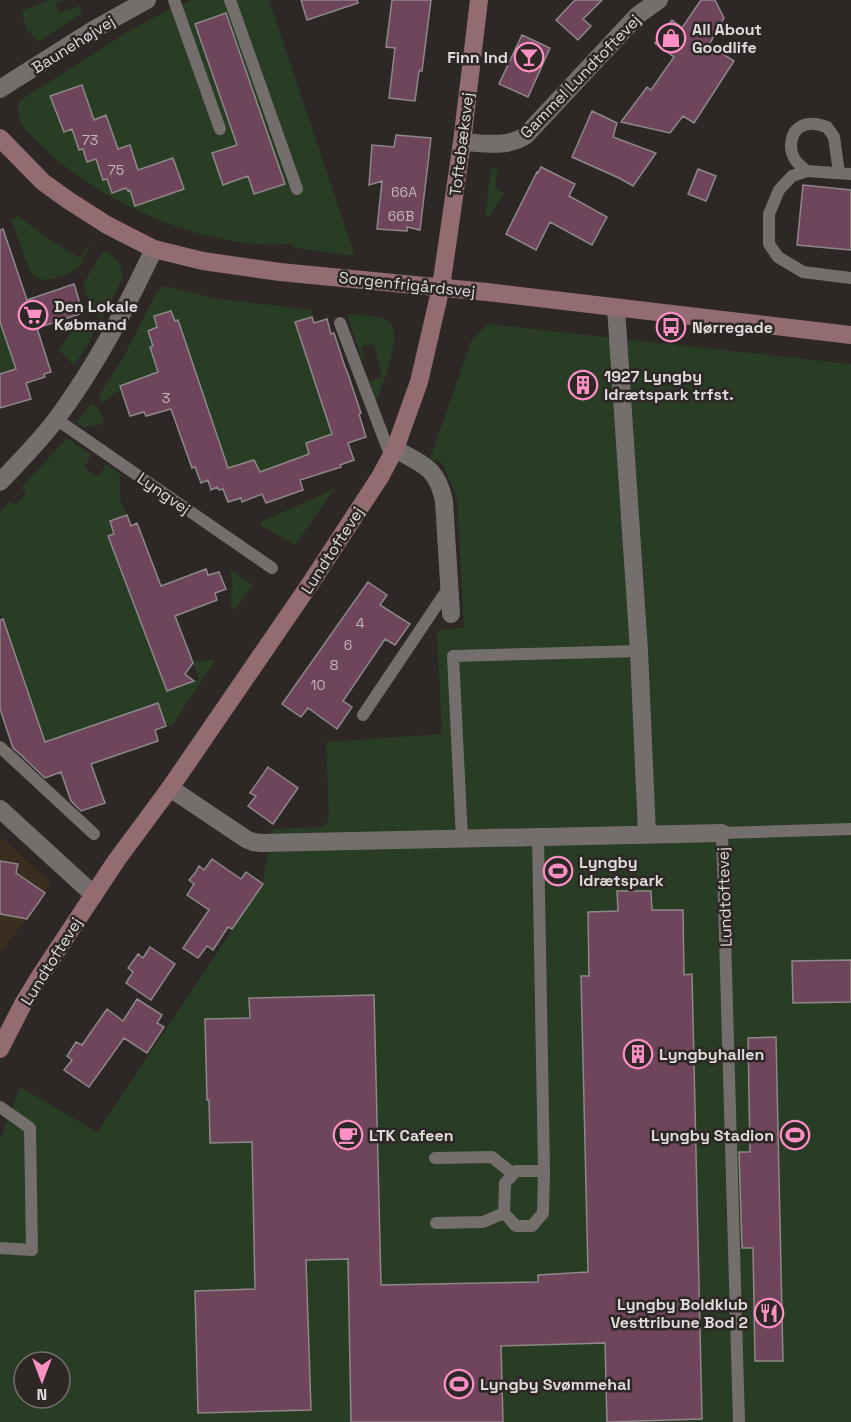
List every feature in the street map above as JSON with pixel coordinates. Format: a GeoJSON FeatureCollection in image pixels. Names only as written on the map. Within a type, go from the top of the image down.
{"type":"FeatureCollection","features":[{"type":"Feature","properties":{"kind":"street","name":"Baunehøjvej"},"geometry":{"type":"LineString","coordinates":[[0,89],[93,30],[147,0]]}},
{"type":"Feature","properties":{"kind":"street","name":"Toftebæksvej"},"geometry":{"type":"LineString","coordinates":[[441,287],[462,142],[478,0]]}},
{"type":"Feature","properties":{"kind":"street","name":"Gammel Lundtoftevej"},"geometry":{"type":"LineString","coordinates":[[462,142],[506,144],[516,142],[525,136],[638,15],[659,0]]}},
{"type":"Feature","properties":{"kind":"street","name":"Sorgenfrigårdsvej"},"geometry":{"type":"LineString","coordinates":[[0,138],[43,182],[107,225],[154,249],[202,261],[851,336]]}},
{"type":"Feature","properties":{"kind":"street"},"geometry":{"type":"LineString","coordinates":[[0,482],[56,419],[84,380],[130,301],[154,249]]}},
{"type":"Feature","properties":{"kind":"street","name":"Lundtoftevej"},"geometry":{"type":"LineString","coordinates":[[0,1049],[37,981],[116,861],[170,788],[317,574],[380,477],[393,453],[419,382],[441,287]]}},
{"type":"Feature","properties":{"kind":"street"},"geometry":{"type":"LineString","coordinates":[[616,308],[639,651],[648,834]]}},
{"type":"Feature","properties":{"kind":"street"},"geometry":{"type":"LineString","coordinates":[[393,453],[428,468],[439,483],[444,501],[451,615]]}},
{"type":"Feature","properties":{"kind":"street","name":"Lundtoftevej"},"geometry":{"type":"LineString","coordinates":[[170,788],[253,842],[722,832]]}},
{"type":"Feature","properties":{"kind":"street"},"geometry":{"type":"LineString","coordinates":[[0,809],[94,895]]}},
{"type":"Feature","properties":{"kind":"lane"},"geometry":{"type":"LineString","coordinates":[[174,0],[220,129]]}},
{"type":"Feature","properties":{"kind":"lane"},"geometry":{"type":"LineString","coordinates":[[230,0],[297,189]]}},
{"type":"Feature","properties":{"kind":"lane"},"geometry":{"type":"LineString","coordinates":[[807,171],[797,164],[791,147],[791,138],[797,129],[807,124],[827,127],[834,138],[845,173],[807,171],[792,176],[779,190],[769,214],[769,244],[778,257],[802,272],[851,278]]}},
{"type":"Feature","properties":{"kind":"lane"},"geometry":{"type":"LineString","coordinates":[[340,323],[393,453]]}},
{"type":"Feature","properties":{"kind":"lane","name":"Lyngvej"},"geometry":{"type":"LineString","coordinates":[[56,419],[272,568]]}},
{"type":"Feature","properties":{"kind":"lane"},"geometry":{"type":"LineString","coordinates":[[363,715],[449,587]]}},
{"type":"Feature","properties":{"kind":"lane"},"geometry":{"type":"LineString","coordinates":[[462,838],[453,656],[639,651]]}},
{"type":"Feature","properties":{"kind":"lane"},"geometry":{"type":"LineString","coordinates":[[0,747],[94,834]]}},
{"type":"Feature","properties":{"kind":"lane"},"geometry":{"type":"LineString","coordinates":[[722,832],[851,828]]}},
{"type":"Feature","properties":{"kind":"lane","name":"Lundtoftevej"},"geometry":{"type":"LineString","coordinates":[[722,832],[739,1422]]}},
{"type":"Feature","properties":{"kind":"lane"},"geometry":{"type":"LineString","coordinates":[[538,837],[544,1171],[543,1213],[532,1226],[516,1226],[504,1213],[505,1184],[516,1171],[544,1171]]}},
{"type":"Feature","properties":{"kind":"lane"},"geometry":{"type":"LineString","coordinates":[[0,1107],[30,1128],[32,1250],[0,1248]]}},
{"type":"Feature","properties":{"kind":"lane"},"geometry":{"type":"LineString","coordinates":[[435,1158],[492,1157],[513,1174]]}},
{"type":"Feature","properties":{"kind":"lane"},"geometry":{"type":"LineString","coordinates":[[436,1222],[483,1222],[504,1213]]}},
{"type":"Feature","properties":{"kind":"shaded area"},"geometry":{"type":"Polygon","coordinates":[[[0,836],[51,883],[27,919],[0,952],[0,836]]]}},
{"type":"Feature","properties":{"kind":"green space"},"geometry":{"type":"Polygon","coordinates":[[[50,0],[64,0],[55,3],[59,13],[80,6],[82,13],[38,42],[26,28],[21,11],[50,0]]]}},
{"type":"Feature","properties":{"kind":"green space"},"geometry":{"type":"Polygon","coordinates":[[[192,0],[269,0],[355,256],[296,248],[291,244],[259,244],[226,240],[158,219],[126,205],[67,168],[27,132],[20,122],[19,102],[27,96],[134,28],[192,0]]]}},
{"type":"Feature","properties":{"kind":"green space"},"geometry":{"type":"Polygon","coordinates":[[[491,168],[498,169],[495,188],[504,193],[489,218],[485,216],[491,168]]]}},
{"type":"Feature","properties":{"kind":"green space"},"geometry":{"type":"Polygon","coordinates":[[[18,216],[47,238],[80,258],[90,244],[82,259],[84,261],[76,270],[52,279],[40,279],[35,276],[30,272],[11,219],[18,216]]]}},
{"type":"Feature","properties":{"kind":"green space"},"geometry":{"type":"Polygon","coordinates":[[[103,251],[118,261],[122,269],[122,279],[102,319],[91,309],[83,284],[103,251]]]}},
{"type":"Feature","properties":{"kind":"green space"},"geometry":{"type":"Polygon","coordinates":[[[162,287],[213,298],[313,310],[312,317],[296,322],[332,434],[306,443],[316,473],[293,460],[260,472],[254,460],[228,468],[171,311],[154,316],[157,327],[148,331],[153,346],[150,348],[161,371],[120,385],[122,390],[103,403],[98,397],[123,358],[154,297],[162,287]]]}},
{"type":"Feature","properties":{"kind":"green space"},"geometry":{"type":"Polygon","coordinates":[[[347,314],[379,318],[388,321],[393,327],[391,360],[376,402],[369,381],[382,377],[374,344],[361,347],[365,359],[362,360],[347,314]]]}},
{"type":"Feature","properties":{"kind":"green space"},"geometry":{"type":"Polygon","coordinates":[[[0,322],[16,369],[0,374],[0,322]]]}},
{"type":"Feature","properties":{"kind":"green space"},"geometry":{"type":"Polygon","coordinates":[[[90,322],[98,326],[74,365],[59,350],[74,327],[90,322]]]}},
{"type":"Feature","properties":{"kind":"green space","name":"Lyngby Idrætspark"},"geometry":{"type":"Polygon","coordinates":[[[488,324],[851,364],[851,1422],[0,1422],[0,1140],[20,1087],[97,1132],[263,884],[271,829],[320,827],[326,824],[329,816],[326,742],[442,734],[437,631],[464,627],[457,497],[442,463],[430,459],[471,341],[488,324]]]}},
{"type":"Feature","properties":{"kind":"green space"},"geometry":{"type":"Polygon","coordinates":[[[91,404],[99,409],[104,422],[83,427],[77,422],[91,404]]]}},
{"type":"Feature","properties":{"kind":"green space"},"geometry":{"type":"Polygon","coordinates":[[[67,438],[91,455],[84,468],[99,477],[106,464],[120,474],[120,499],[127,515],[110,521],[114,534],[108,537],[167,690],[199,679],[193,662],[215,661],[171,727],[165,722],[159,707],[148,710],[147,707],[45,742],[0,611],[0,512],[10,501],[16,505],[26,494],[21,488],[67,438]]]}},
{"type":"Feature","properties":{"kind":"green space"},"geometry":{"type":"Polygon","coordinates":[[[334,489],[295,545],[260,525],[261,522],[334,489]]]}},
{"type":"Feature","properties":{"kind":"green space"},"geometry":{"type":"Polygon","coordinates":[[[229,569],[253,585],[235,610],[230,604],[233,581],[229,569]]]}},
{"type":"Feature","properties":{"kind":"building"},"geometry":{"type":"Polygon","coordinates":[[[301,0],[357,0],[358,3],[307,20],[301,0]]]}},
{"type":"Feature","properties":{"kind":"building"},"geometry":{"type":"Polygon","coordinates":[[[392,0],[431,0],[422,71],[419,71],[415,101],[389,98],[395,48],[386,47],[392,0]]]}},
{"type":"Feature","properties":{"kind":"building"},"geometry":{"type":"Polygon","coordinates":[[[575,0],[602,0],[583,19],[591,26],[578,40],[556,20],[575,0]]]}},
{"type":"Feature","properties":{"kind":"building"},"geometry":{"type":"Polygon","coordinates":[[[701,0],[715,0],[724,18],[709,45],[734,61],[694,123],[683,116],[670,133],[621,122],[647,87],[651,90],[674,57],[655,43],[672,20],[682,28],[701,0]]]}},
{"type":"Feature","properties":{"kind":"building"},"geometry":{"type":"Polygon","coordinates":[[[226,13],[285,184],[254,194],[248,176],[223,185],[212,153],[237,145],[195,24],[226,13]]]}},
{"type":"Feature","properties":{"kind":"building"},"geometry":{"type":"Polygon","coordinates":[[[522,35],[550,48],[528,97],[499,84],[522,35]]]}},
{"type":"Feature","properties":{"kind":"building"},"geometry":{"type":"Polygon","coordinates":[[[82,85],[94,120],[106,115],[118,149],[130,145],[138,170],[173,158],[184,189],[135,206],[130,190],[126,188],[112,193],[107,179],[103,180],[96,159],[87,162],[83,149],[79,150],[72,129],[64,132],[50,96],[82,85]]]}},
{"type":"Feature","properties":{"kind":"building"},"geometry":{"type":"Polygon","coordinates":[[[592,111],[617,123],[613,137],[656,153],[633,186],[572,157],[592,111]]]}},
{"type":"Feature","properties":{"kind":"building"},"geometry":{"type":"Polygon","coordinates":[[[396,135],[431,138],[420,230],[407,227],[407,231],[377,229],[382,181],[369,185],[372,145],[394,147],[396,135]]]}},
{"type":"Feature","properties":{"kind":"building"},"geometry":{"type":"Polygon","coordinates":[[[541,167],[575,184],[569,196],[607,217],[592,245],[550,222],[536,250],[506,234],[541,167]]]}},
{"type":"Feature","properties":{"kind":"building"},"geometry":{"type":"Polygon","coordinates":[[[698,169],[716,176],[706,201],[688,194],[698,169]]]}},
{"type":"Feature","properties":{"kind":"building"},"geometry":{"type":"Polygon","coordinates":[[[803,185],[851,190],[851,250],[797,245],[803,185]]]}},
{"type":"Feature","properties":{"kind":"building"},"geometry":{"type":"Polygon","coordinates":[[[3,229],[27,300],[74,284],[83,313],[37,328],[51,372],[44,374],[45,377],[26,383],[31,399],[0,408],[0,374],[16,369],[0,322],[0,230],[3,229]]]}},
{"type":"Feature","properties":{"kind":"building"},"geometry":{"type":"Polygon","coordinates":[[[171,311],[175,321],[178,320],[228,468],[254,460],[260,472],[309,454],[306,443],[332,434],[295,322],[312,317],[314,323],[327,319],[331,334],[334,333],[361,413],[359,414],[366,437],[348,443],[354,460],[340,465],[341,467],[300,480],[303,490],[266,503],[262,494],[242,502],[241,498],[228,502],[223,489],[219,490],[217,487],[211,490],[208,480],[201,483],[195,467],[192,468],[171,409],[146,416],[144,412],[130,416],[120,386],[158,372],[150,347],[153,346],[148,331],[157,327],[154,316],[171,311]]]}},
{"type":"Feature","properties":{"kind":"building"},"geometry":{"type":"Polygon","coordinates":[[[127,515],[131,526],[137,523],[161,586],[206,569],[208,575],[219,572],[226,589],[215,593],[217,600],[175,616],[193,663],[185,674],[194,681],[167,691],[108,536],[114,534],[110,521],[127,515]]]}},
{"type":"Feature","properties":{"kind":"building"},"geometry":{"type":"Polygon","coordinates":[[[368,582],[387,595],[380,605],[410,624],[395,645],[385,639],[343,701],[352,707],[337,729],[308,708],[301,717],[282,704],[368,582]]]}},
{"type":"Feature","properties":{"kind":"building"},"geometry":{"type":"Polygon","coordinates":[[[3,619],[45,742],[158,703],[166,726],[155,730],[158,741],[91,764],[105,803],[81,811],[71,801],[61,772],[45,778],[13,748],[0,709],[0,620],[3,619]]]}},
{"type":"Feature","properties":{"kind":"building"},"geometry":{"type":"Polygon","coordinates":[[[268,767],[298,788],[273,824],[248,806],[256,796],[250,793],[268,767]]]}},
{"type":"Feature","properties":{"kind":"building"},"geometry":{"type":"Polygon","coordinates":[[[212,859],[241,879],[246,872],[263,884],[232,929],[228,927],[213,950],[207,946],[198,958],[183,948],[209,910],[187,895],[194,884],[189,880],[199,866],[204,870],[212,859]]]}},
{"type":"Feature","properties":{"kind":"building"},"geometry":{"type":"Polygon","coordinates":[[[0,861],[18,864],[16,873],[45,893],[27,919],[0,914],[0,861]]]}},
{"type":"Feature","properties":{"kind":"building"},"geometry":{"type":"Polygon","coordinates":[[[617,891],[651,891],[652,910],[683,910],[684,975],[692,974],[702,1419],[607,1422],[605,1343],[501,1346],[503,1422],[351,1422],[348,1259],[306,1260],[311,1410],[198,1413],[195,1291],[255,1289],[252,1142],[210,1143],[205,1019],[250,1018],[249,998],[374,995],[381,1285],[538,1282],[538,1275],[588,1272],[581,976],[589,976],[588,912],[618,911],[617,891]]]}},
{"type":"Feature","properties":{"kind":"building"},"geometry":{"type":"Polygon","coordinates":[[[150,947],[175,964],[151,1000],[126,983],[133,972],[128,968],[138,954],[143,958],[150,947]]]}},
{"type":"Feature","properties":{"kind":"building"},"geometry":{"type":"Polygon","coordinates":[[[851,960],[851,1002],[793,1003],[792,961],[851,960]]]}},
{"type":"Feature","properties":{"kind":"building"},"geometry":{"type":"Polygon","coordinates":[[[137,999],[162,1015],[157,1023],[164,1027],[147,1053],[124,1038],[89,1087],[64,1070],[72,1060],[67,1056],[76,1042],[82,1045],[107,1009],[123,1021],[137,999]]]}},
{"type":"Feature","properties":{"kind":"building"},"geometry":{"type":"Polygon","coordinates":[[[776,1037],[783,1361],[755,1361],[753,1248],[742,1248],[739,1152],[750,1152],[748,1038],[776,1037]]]}},
{"type":"Feature","properties":{"kind":"place","name":"All About Goodlife"},"geometry":{"type":"Point","coordinates":[671,38]}},
{"type":"Feature","properties":{"kind":"place","name":"Finn Ind"},"geometry":{"type":"Point","coordinates":[529,57]}},
{"type":"Feature","properties":{"kind":"place","name":"Den Lokale Købmand"},"geometry":{"type":"Point","coordinates":[33,315]}},
{"type":"Feature","properties":{"kind":"place","name":"Nørregade"},"geometry":{"type":"Point","coordinates":[671,327]}},
{"type":"Feature","properties":{"kind":"place","name":"1927 Lyngby Idrætspark trfst."},"geometry":{"type":"Point","coordinates":[583,385]}},
{"type":"Feature","properties":{"kind":"place","name":"Lyngby Idrætspark"},"geometry":{"type":"Point","coordinates":[558,871]}},
{"type":"Feature","properties":{"kind":"place","name":"Lyngbyhallen"},"geometry":{"type":"Point","coordinates":[638,1054]}},
{"type":"Feature","properties":{"kind":"place","name":"LTK Cafeen"},"geometry":{"type":"Point","coordinates":[348,1135]}},
{"type":"Feature","properties":{"kind":"place","name":"Lyngby Stadion"},"geometry":{"type":"Point","coordinates":[795,1135]}},
{"type":"Feature","properties":{"kind":"place","name":"Lyngby Boldklub Vesttribune Bod 2"},"geometry":{"type":"Point","coordinates":[769,1313]}},
{"type":"Feature","properties":{"kind":"place","name":"Lyngby Svømmehal"},"geometry":{"type":"Point","coordinates":[459,1384]}}]}
